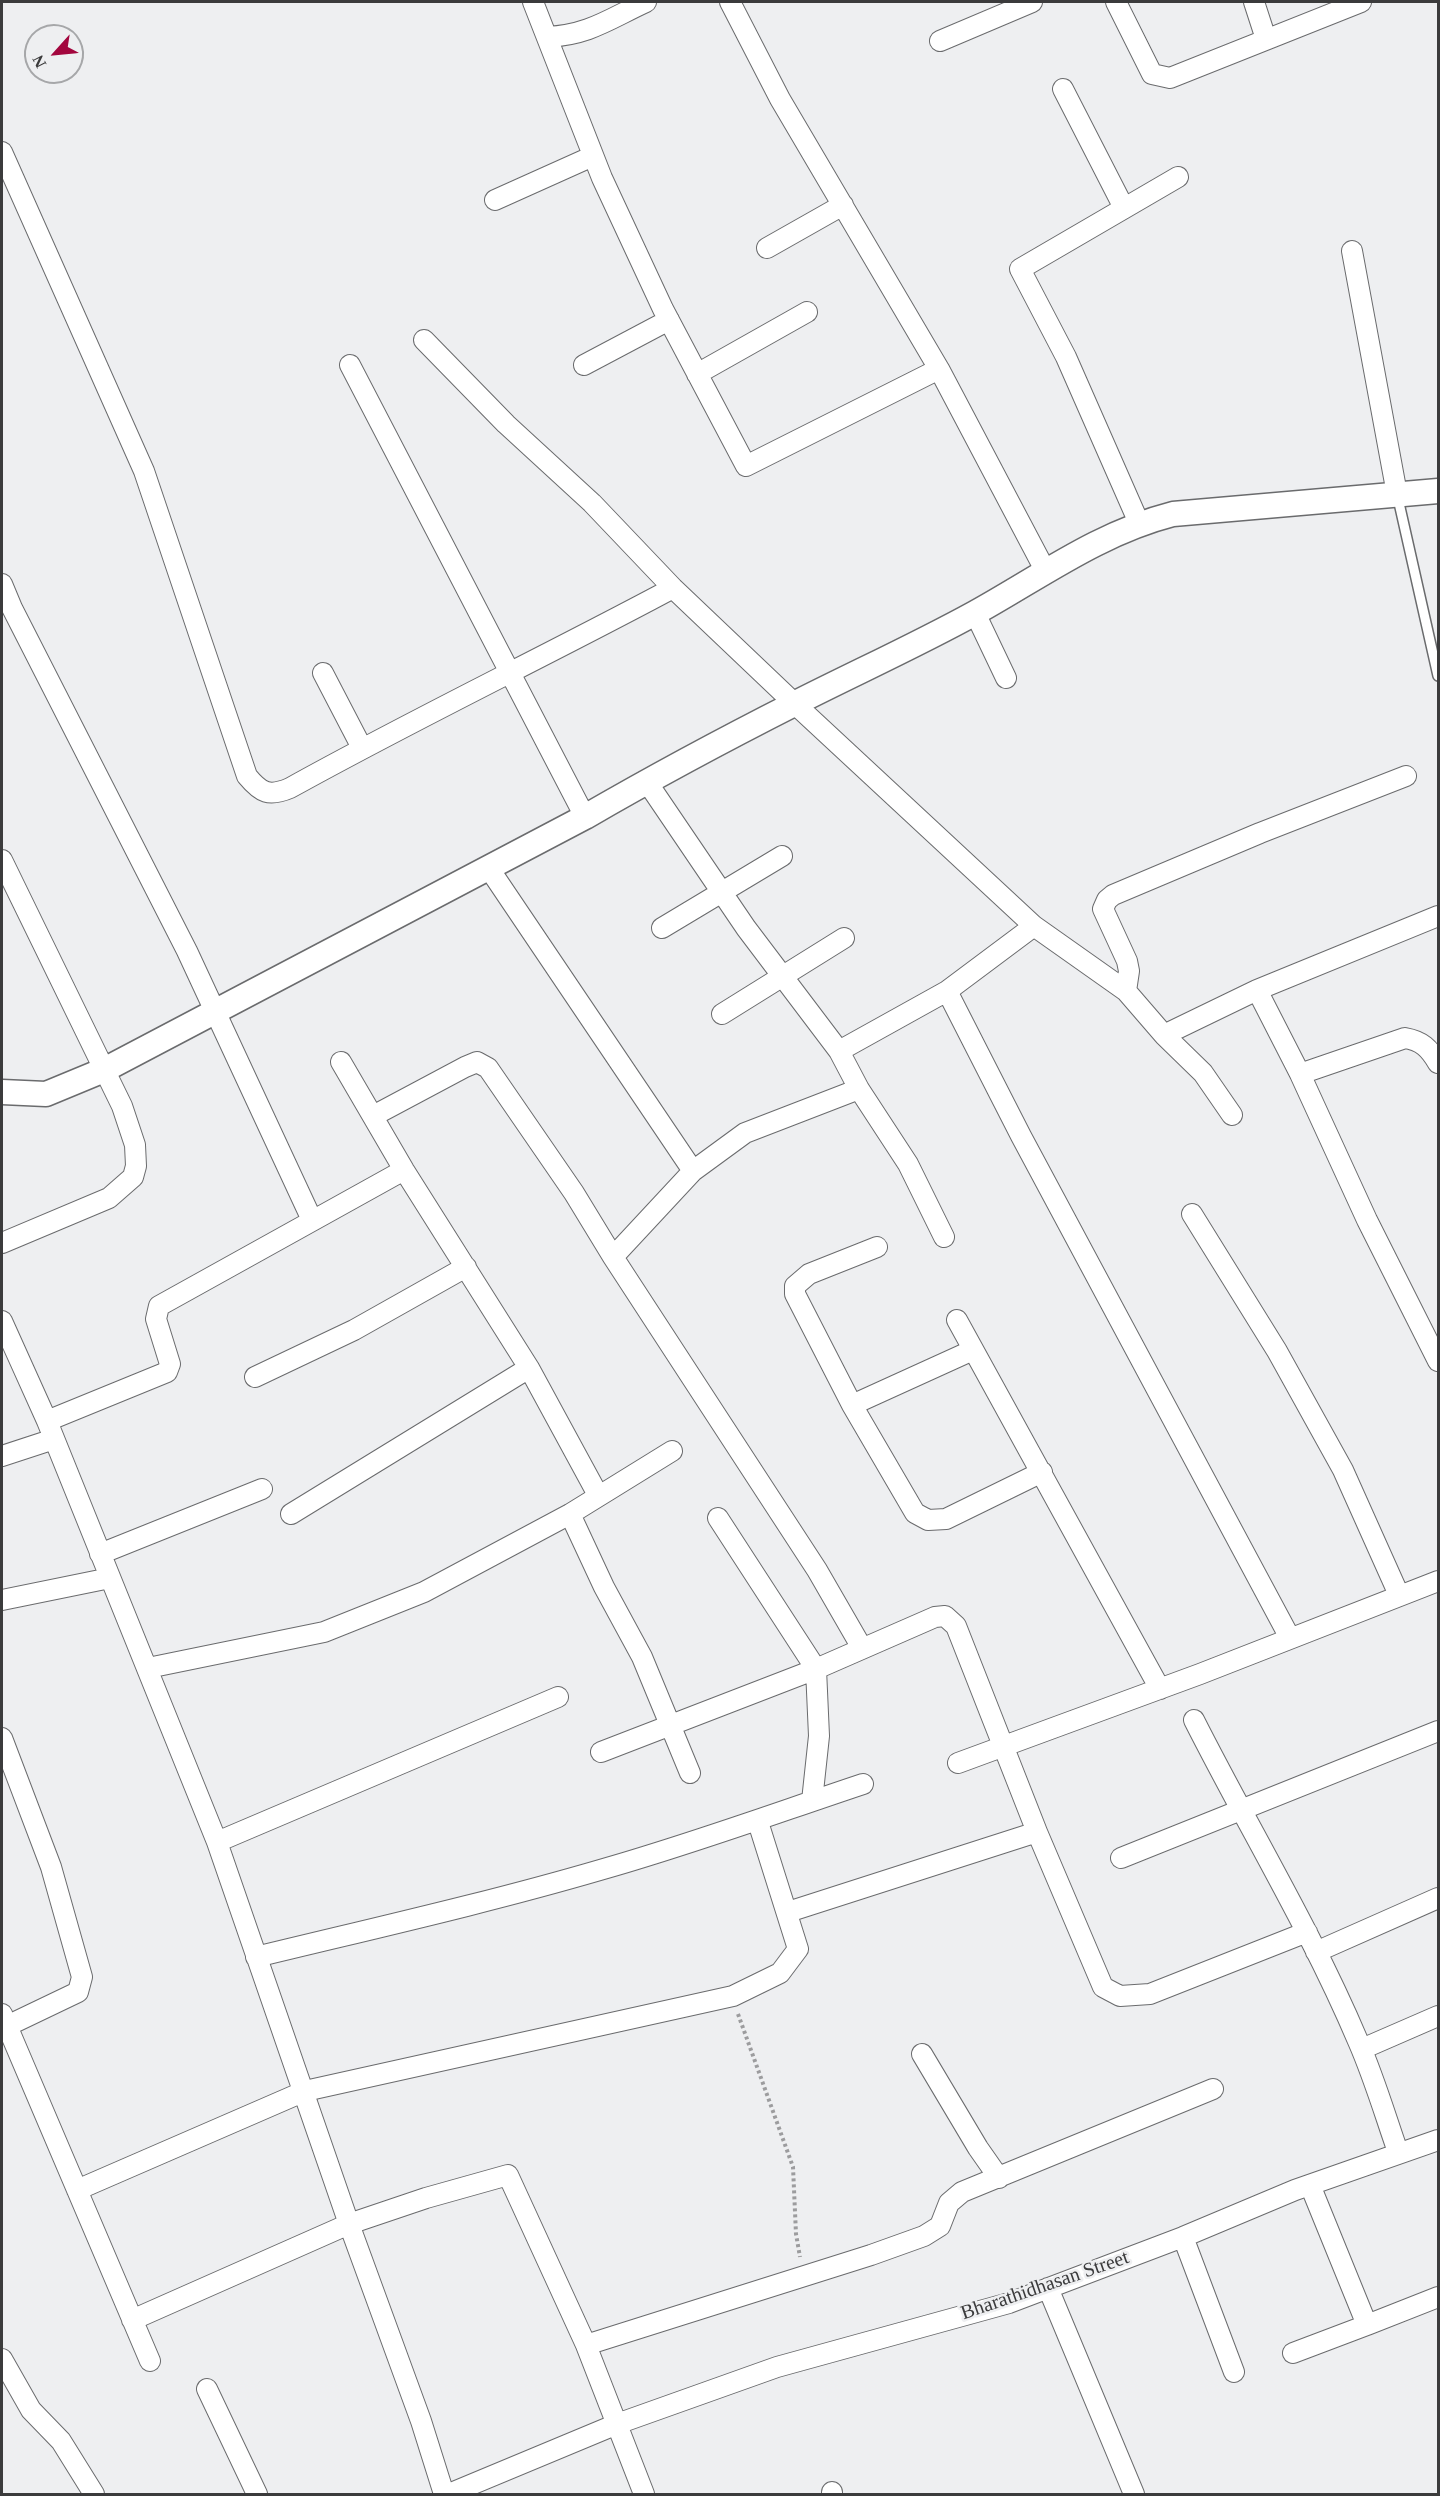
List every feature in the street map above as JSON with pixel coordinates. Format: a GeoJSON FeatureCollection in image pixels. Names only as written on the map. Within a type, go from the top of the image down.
{"type":"FeatureCollection","features":[{"type":"Feature","properties":{"kind":"street"},"geometry":{"type":"LineString","coordinates":[[533,2],[593,156],[669,320],[746,466],[939,369]]}},
{"type":"Feature","properties":{"kind":"street"},"geometry":{"type":"LineString","coordinates":[[547,37],[575,34],[609,22],[646,2]]}},
{"type":"Feature","properties":{"kind":"street"},"geometry":{"type":"LineString","coordinates":[[730,2],[780,99],[939,369],[1045,570]]}},
{"type":"Feature","properties":{"kind":"street"},"geometry":{"type":"LineString","coordinates":[[940,41],[1032,2]]}},
{"type":"Feature","properties":{"kind":"street"},"geometry":{"type":"LineString","coordinates":[[1116,2],[1146,65],[1152,74],[1162,78],[1170,78],[1361,2]]}},
{"type":"Feature","properties":{"kind":"street"},"geometry":{"type":"LineString","coordinates":[[1254,2],[1266,39]]}},
{"type":"Feature","properties":{"kind":"street"},"geometry":{"type":"LineString","coordinates":[[1063,89],[1124,208]]}},
{"type":"Feature","properties":{"kind":"street"},"geometry":{"type":"LineString","coordinates":[[2,152],[144,471],[247,776],[258,789],[277,794],[673,588]]}},
{"type":"Feature","properties":{"kind":"street"},"geometry":{"type":"LineString","coordinates":[[495,200],[593,156]]}},
{"type":"Feature","properties":{"kind":"street"},"geometry":{"type":"LineString","coordinates":[[1139,523],[1066,357],[1020,269],[1178,177]]}},
{"type":"Feature","properties":{"kind":"street"},"geometry":{"type":"LineString","coordinates":[[767,248],[843,205]]}},
{"type":"Feature","properties":{"kind":"street"},"geometry":{"type":"LineString","coordinates":[[1352,251],[1397,494]]}},
{"type":"Feature","properties":{"kind":"street"},"geometry":{"type":"LineString","coordinates":[[697,374],[807,312]]}},
{"type":"Feature","properties":{"kind":"street"},"geometry":{"type":"LineString","coordinates":[[584,365],[669,320]]}},
{"type":"Feature","properties":{"kind":"street"},"geometry":{"type":"LineString","coordinates":[[424,340],[506,424],[591,503],[673,588],[1034,926],[1126,991],[1164,1035],[1203,1073],[1232,1115]]}},
{"type":"Feature","properties":{"kind":"street"},"geometry":{"type":"LineString","coordinates":[[350,365],[585,817]]}},
{"type":"Feature","properties":{"kind":"street"},"geometry":{"type":"LineString","coordinates":[[2,1092],[46,1094],[104,1070],[795,704],[975,613],[1045,570],[1139,523],[1173,514],[1438,491]]}},
{"type":"Feature","properties":{"kind":"street"},"geometry":{"type":"LineString","coordinates":[[2,584],[12,608],[145,868],[312,1220]]}},
{"type":"Feature","properties":{"kind":"street"},"geometry":{"type":"LineString","coordinates":[[975,613],[1006,678]]}},
{"type":"Feature","properties":{"kind":"street"},"geometry":{"type":"LineString","coordinates":[[323,673],[362,748]]}},
{"type":"Feature","properties":{"kind":"street"},"geometry":{"type":"LineString","coordinates":[[1126,991],[1129,971],[1127,960],[1103,909],[1107,900],[1113,895],[1260,833],[1406,776]]}},
{"type":"Feature","properties":{"kind":"street"},"geometry":{"type":"LineString","coordinates":[[647,782],[722,892],[839,1051],[859,1089],[908,1164],[944,1237]]}},
{"type":"Feature","properties":{"kind":"street"},"geometry":{"type":"LineString","coordinates":[[662,928],[782,856]]}},
{"type":"Feature","properties":{"kind":"street"},"geometry":{"type":"LineString","coordinates":[[2,862],[122,1106],[135,1145],[136,1166],[133,1177],[109,1198],[2,1243]]}},
{"type":"Feature","properties":{"kind":"street"},"geometry":{"type":"LineString","coordinates":[[488,867],[693,1171]]}},
{"type":"Feature","properties":{"kind":"street"},"geometry":{"type":"LineString","coordinates":[[1164,1035],[1257,990],[1438,916]]}},
{"type":"Feature","properties":{"kind":"street"},"geometry":{"type":"LineString","coordinates":[[839,1051],[947,992],[1034,926]]}},
{"type":"Feature","properties":{"kind":"street"},"geometry":{"type":"LineString","coordinates":[[722,1014],[844,938]]}},
{"type":"Feature","properties":{"kind":"street"},"geometry":{"type":"LineString","coordinates":[[1257,990],[1300,1074],[1367,1220],[1438,1361]]}},
{"type":"Feature","properties":{"kind":"street"},"geometry":{"type":"LineString","coordinates":[[947,992],[1021,1136],[1290,1638]]}},
{"type":"Feature","properties":{"kind":"street"},"geometry":{"type":"LineString","coordinates":[[1300,1074],[1405,1038],[1420,1041],[1431,1050],[1438,1063]]}},
{"type":"Feature","properties":{"kind":"street"},"geometry":{"type":"LineString","coordinates":[[341,1062],[404,1170],[529,1368],[598,1495]]}},
{"type":"Feature","properties":{"kind":"street"},"geometry":{"type":"LineString","coordinates":[[373,1116],[465,1067],[477,1062],[488,1068],[574,1193],[613,1257],[817,1570],[862,1648]]}},
{"type":"Feature","properties":{"kind":"street"},"geometry":{"type":"LineString","coordinates":[[613,1257],[693,1171],[745,1133],[859,1089]]}},
{"type":"Feature","properties":{"kind":"street"},"geometry":{"type":"LineString","coordinates":[[2,1456],[167,1372],[170,1364],[156,1319],[159,1306],[404,1170]]}},
{"type":"Feature","properties":{"kind":"street"},"geometry":{"type":"LineString","coordinates":[[1192,1214],[1277,1351],[1343,1470],[1399,1595]]}},
{"type":"Feature","properties":{"kind":"street"},"geometry":{"type":"LineString","coordinates":[[877,1247],[809,1274],[795,1286],[801,1310],[915,1513],[922,1518],[938,1521],[946,1519],[1042,1472]]}},
{"type":"Feature","properties":{"kind":"street"},"geometry":{"type":"LineString","coordinates":[[255,1377],[354,1330],[465,1267]]}},
{"type":"Feature","properties":{"kind":"street"},"geometry":{"type":"LineString","coordinates":[[957,1320],[1160,1689]]}},
{"type":"Feature","properties":{"kind":"street"},"geometry":{"type":"LineString","coordinates":[[2,1321],[50,1430],[217,1842],[305,2091],[349,2224],[421,2421],[444,2494]]}},
{"type":"Feature","properties":{"kind":"street"},"geometry":{"type":"LineString","coordinates":[[852,1404],[973,1350]]}},
{"type":"Feature","properties":{"kind":"street"},"geometry":{"type":"LineString","coordinates":[[291,1514],[529,1368]]}},
{"type":"Feature","properties":{"kind":"street"},"geometry":{"type":"LineString","coordinates":[[148,1668],[324,1632],[424,1592],[570,1514],[672,1451]]}},
{"type":"Feature","properties":{"kind":"street"},"geometry":{"type":"LineString","coordinates":[[100,1554],[262,1489]]}},
{"type":"Feature","properties":{"kind":"street"},"geometry":{"type":"LineString","coordinates":[[570,1514],[604,1587],[642,1658],[690,1773]]}},
{"type":"Feature","properties":{"kind":"street"},"geometry":{"type":"LineString","coordinates":[[718,1518],[816,1669],[819,1736],[812,1801]]}},
{"type":"Feature","properties":{"kind":"street"},"geometry":{"type":"LineString","coordinates":[[2,1600],[110,1578]]}},
{"type":"Feature","properties":{"kind":"street"},"geometry":{"type":"LineString","coordinates":[[958,1763],[1160,1689],[1438,1581]]}},
{"type":"Feature","properties":{"kind":"street"},"geometry":{"type":"LineString","coordinates":[[601,1752],[671,1723],[816,1669],[935,1617],[945,1616],[956,1626],[1002,1747],[1103,1987],[1120,1995],[1149,1994],[1307,1932]]}},
{"type":"Feature","properties":{"kind":"street"},"geometry":{"type":"LineString","coordinates":[[217,1842],[558,1697]]}},
{"type":"Feature","properties":{"kind":"street"},"geometry":{"type":"LineString","coordinates":[[1194,1720],[1239,1810],[1275,1869],[1307,1932],[1362,2049],[1398,2152]]}},
{"type":"Feature","properties":{"kind":"street"},"geometry":{"type":"LineString","coordinates":[[1121,1858],[1438,1731]]}},
{"type":"Feature","properties":{"kind":"street"},"geometry":{"type":"LineString","coordinates":[[2,1738],[51,1867],[82,1977],[78,1992],[4,2020],[150,2361]]}},
{"type":"Feature","properties":{"kind":"street"},"geometry":{"type":"LineString","coordinates":[[256,1957],[448,1911],[600,1870],[758,1821],[863,1784]]}},
{"type":"Feature","properties":{"kind":"street"},"geometry":{"type":"LineString","coordinates":[[77,2190],[305,2091],[733,1996],[780,1972],[798,1949],[758,1821]]}},
{"type":"Feature","properties":{"kind":"street"},"geometry":{"type":"LineString","coordinates":[[788,1912],[1037,1832]]}},
{"type":"Feature","properties":{"kind":"street"},"geometry":{"type":"LineString","coordinates":[[1316,1952],[1438,1898]]}},
{"type":"Feature","properties":{"kind":"street"},"geometry":{"type":"LineString","coordinates":[[1362,2049],[1438,2016]]}},
{"type":"Feature","properties":{"kind":"street"},"geometry":{"type":"LineString","coordinates":[[922,2054],[978,2148],[999,2178]]}},
{"type":"Feature","properties":{"kind":"street"},"geometry":{"type":"LineString","coordinates":[[586,2345],[804,2276],[933,2232],[940,2226],[955,2197],[1213,2089]]}},
{"type":"Feature","properties":{"kind":"street","name":"Bharathidhasan Street"},"geometry":{"type":"LineString","coordinates":[[449,2494],[617,2424],[777,2367],[1009,2303],[1183,2237],[1310,2185],[1398,2152],[1438,2140]]}},
{"type":"Feature","properties":{"kind":"street"},"geometry":{"type":"LineString","coordinates":[[132,2320],[349,2224],[426,2198],[508,2175],[586,2345],[644,2494]]}},
{"type":"Feature","properties":{"kind":"street"},"geometry":{"type":"LineString","coordinates":[[1310,2185],[1367,2325]]}},
{"type":"Feature","properties":{"kind":"street"},"geometry":{"type":"LineString","coordinates":[[1183,2237],[1234,2372]]}},
{"type":"Feature","properties":{"kind":"street"},"geometry":{"type":"LineString","coordinates":[[1048,2288],[1134,2494]]}},
{"type":"Feature","properties":{"kind":"street"},"geometry":{"type":"LineString","coordinates":[[1293,2354],[1438,2297]]}},
{"type":"Feature","properties":{"kind":"street"},"geometry":{"type":"LineString","coordinates":[[2,2359],[31,2410],[61,2441],[94,2494]]}},
{"type":"Feature","properties":{"kind":"street"},"geometry":{"type":"LineString","coordinates":[[207,2389],[257,2494]]}},
{"type":"Feature","properties":{"kind":"lane"},"geometry":{"type":"LineString","coordinates":[[1397,494],[1438,676]]}},
{"type":"Feature","properties":{"kind":"path"},"geometry":{"type":"LineString","coordinates":[[733,1996],[793,2168],[796,2235],[804,2276]]}}]}
